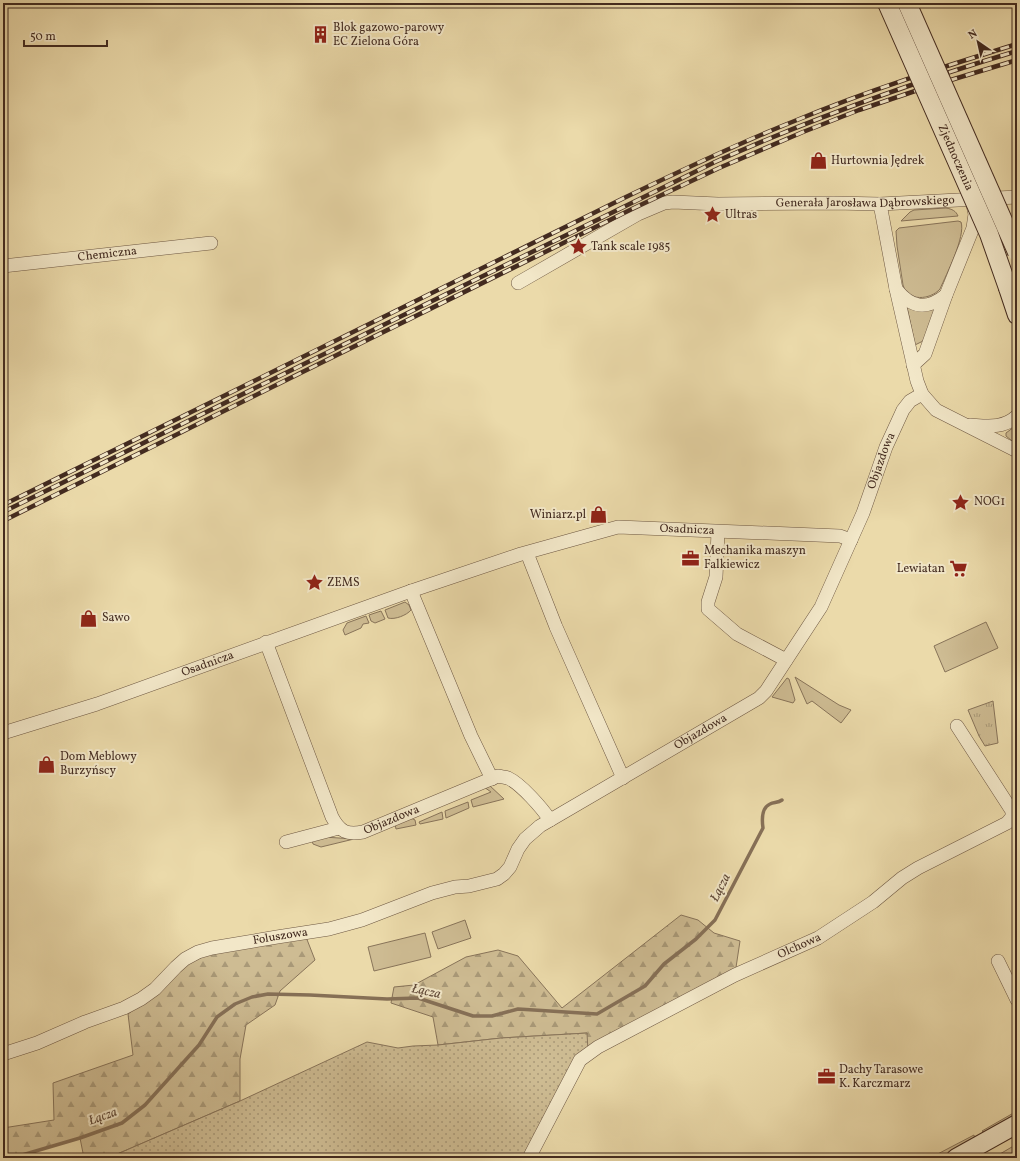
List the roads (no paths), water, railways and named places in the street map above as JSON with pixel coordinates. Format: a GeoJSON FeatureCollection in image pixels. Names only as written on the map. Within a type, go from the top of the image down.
{"type":"FeatureCollection","features":[{"type":"Feature","properties":{"kind":"main road","name":"Zjednoczenia"},"geometry":{"type":"LineString","coordinates":[[887,3],[989,234],[1017,314]]}},
{"type":"Feature","properties":{"kind":"main road","name":"Zjednoczenia"},"geometry":{"type":"LineString","coordinates":[[907,3],[1017,252]]}},
{"type":"Feature","properties":{"kind":"main road"},"geometry":{"type":"LineString","coordinates":[[956,1158],[1017,1124]]}},
{"type":"Feature","properties":{"kind":"street","name":"Generała Jarosława Dąbrowskiego"},"geometry":{"type":"LineString","coordinates":[[518,284],[638,214],[672,202],[718,204],[880,204],[1017,197]]}},
{"type":"Feature","properties":{"kind":"street"},"geometry":{"type":"LineString","coordinates":[[913,365],[925,354],[946,295],[973,228],[975,214],[972,199]]}},
{"type":"Feature","properties":{"kind":"street"},"geometry":{"type":"LineString","coordinates":[[880,204],[896,290],[913,365],[922,394],[936,410],[1017,451]]}},
{"type":"Feature","properties":{"kind":"street","name":"Chemiczna"},"geometry":{"type":"LineString","coordinates":[[3,266],[211,243]]}},
{"type":"Feature","properties":{"kind":"street"},"geometry":{"type":"LineString","coordinates":[[896,290],[903,299],[910,303],[919,305],[929,304],[940,300],[946,295]]}},
{"type":"Feature","properties":{"kind":"street","name":"Objazdowa"},"geometry":{"type":"LineString","coordinates":[[339,828],[344,832],[354,834],[363,832],[498,776],[507,778],[517,784],[544,810],[550,820],[759,698],[766,691],[821,607],[863,513],[886,447],[903,410],[910,401],[922,394]]}},
{"type":"Feature","properties":{"kind":"street"},"geometry":{"type":"LineString","coordinates":[[968,425],[1001,425],[1012,421],[1017,416]]}},
{"type":"Feature","properties":{"kind":"street","name":"Osadnicza"},"geometry":{"type":"LineString","coordinates":[[3,733],[97,704],[410,591],[527,553],[618,527],[840,536],[851,540]]}},
{"type":"Feature","properties":{"kind":"street"},"geometry":{"type":"LineString","coordinates":[[718,532],[716,577],[708,602],[708,609],[737,634],[786,660]]}},
{"type":"Feature","properties":{"kind":"street"},"geometry":{"type":"LineString","coordinates":[[527,553],[556,627],[622,778]]}},
{"type":"Feature","properties":{"kind":"street"},"geometry":{"type":"LineString","coordinates":[[410,591],[492,779]]}},
{"type":"Feature","properties":{"kind":"street"},"geometry":{"type":"LineString","coordinates":[[266,642],[332,817],[339,828],[286,842]]}},
{"type":"Feature","properties":{"kind":"street","name":"Olchowa"},"geometry":{"type":"LineString","coordinates":[[529,1158],[580,1060],[598,1047],[735,975],[818,938],[873,902],[902,878],[918,868],[1007,823],[1012,817],[1012,811],[957,726]]}},
{"type":"Feature","properties":{"kind":"street","name":"Foluszowa"},"geometry":{"type":"LineString","coordinates":[[3,1054],[37,1043],[85,1022],[124,1008],[141,999],[155,989],[185,959],[198,952],[212,948],[303,934],[342,926],[382,913],[410,900],[432,893],[497,879],[510,867],[518,849],[525,839],[532,832],[550,820]]}},
{"type":"Feature","properties":{"kind":"street"},"geometry":{"type":"LineString","coordinates":[[998,961],[1017,1000]]}},
{"type":"Feature","properties":{"kind":"waterway","name":"Łącza"},"geometry":{"type":"LineString","coordinates":[[12,1158],[80,1138],[122,1123],[145,1105],[199,1045],[217,1017],[235,1004],[252,997],[268,994],[387,999],[418,998],[473,1016],[492,1016],[518,1009],[597,1014],[645,986],[664,964],[696,939],[715,920],[763,828],[762,822],[765,808],[770,804],[782,800]]}},
{"type":"Feature","properties":{"kind":"railway"},"geometry":{"type":"LineString","coordinates":[[3,505],[626,197],[711,157],[775,129],[851,99],[934,70],[1017,44]]}},
{"type":"Feature","properties":{"kind":"railway"},"geometry":{"type":"LineString","coordinates":[[3,512],[715,162],[789,130],[902,88],[1017,51]]}},
{"type":"Feature","properties":{"kind":"railway"},"geometry":{"type":"LineString","coordinates":[[3,521],[632,209],[719,168],[859,110],[921,89],[1017,60]]}},
{"type":"Feature","properties":{"kind":"place","name":"Blok gazowo-parowy EC Zielona Góra"},"geometry":{"type":"Point","coordinates":[320,35]}},
{"type":"Feature","properties":{"kind":"place","name":"Hurtownia Jędrek"},"geometry":{"type":"Point","coordinates":[818,161]}},
{"type":"Feature","properties":{"kind":"place","name":"Ultras"},"geometry":{"type":"Point","coordinates":[712,215]}},
{"type":"Feature","properties":{"kind":"place","name":"Tank scale 1985"},"geometry":{"type":"Point","coordinates":[578,247]}},
{"type":"Feature","properties":{"kind":"place","name":"NOG1"},"geometry":{"type":"Point","coordinates":[961,502]}},
{"type":"Feature","properties":{"kind":"place","name":"Winiarz.pl"},"geometry":{"type":"Point","coordinates":[599,515]}},
{"type":"Feature","properties":{"kind":"place","name":"Mechanika maszyn Falkiewicz"},"geometry":{"type":"Point","coordinates":[691,558]}},
{"type":"Feature","properties":{"kind":"place","name":"Lewiatan"},"geometry":{"type":"Point","coordinates":[958,569]}},
{"type":"Feature","properties":{"kind":"place","name":"ZEMS"},"geometry":{"type":"Point","coordinates":[314,583]}},
{"type":"Feature","properties":{"kind":"place","name":"Sawo"},"geometry":{"type":"Point","coordinates":[89,618]}},
{"type":"Feature","properties":{"kind":"place","name":"Dom Meblowy Burzyńscy"},"geometry":{"type":"Point","coordinates":[47,764]}},
{"type":"Feature","properties":{"kind":"place","name":"Dachy Tarasowe K. Karczmarz"},"geometry":{"type":"Point","coordinates":[826,1077]}}]}
